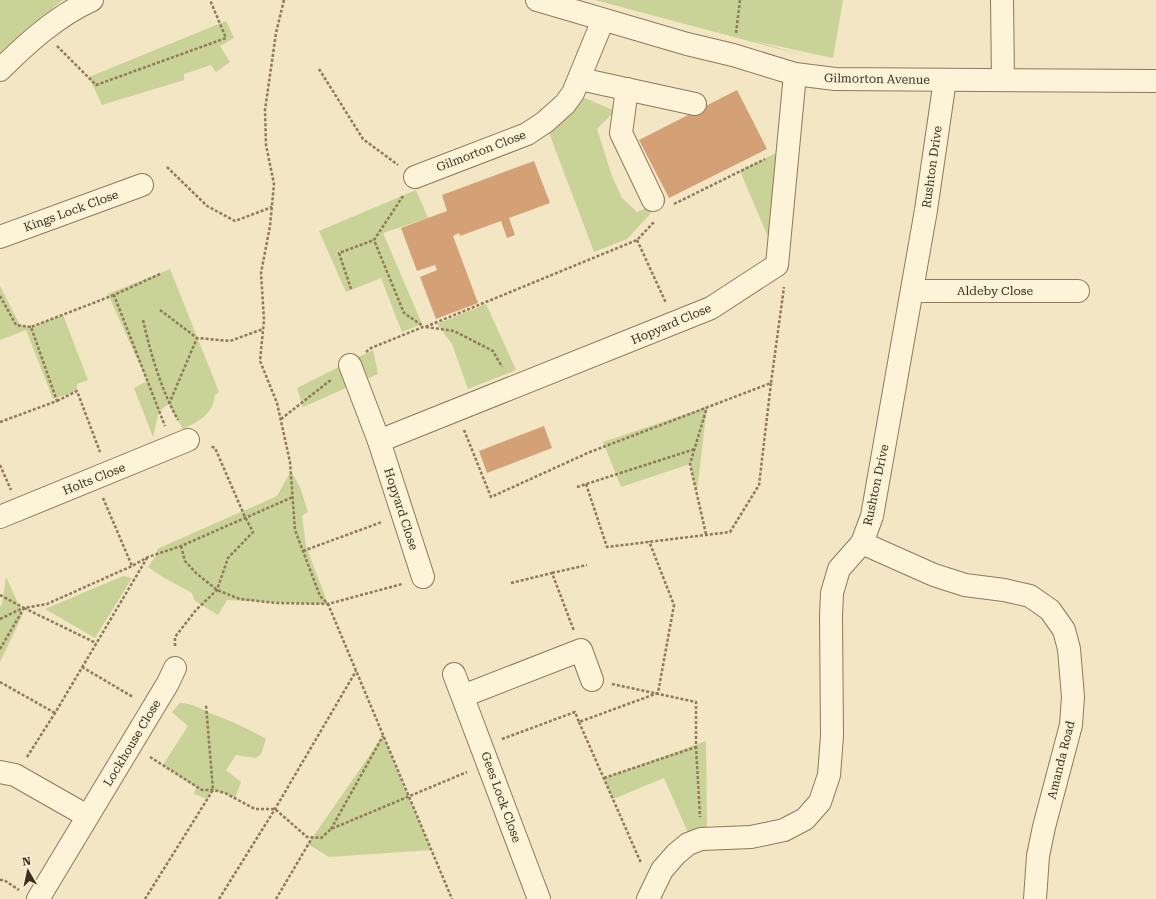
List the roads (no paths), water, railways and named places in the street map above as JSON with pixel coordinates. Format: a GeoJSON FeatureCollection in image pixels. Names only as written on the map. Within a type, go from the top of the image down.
{"type":"FeatureCollection","features":[{"type":"Feature","properties":{"kind":"street"},"geometry":{"type":"LineString","coordinates":[[0,70],[42,31],[75,8],[92,0]]}},
{"type":"Feature","properties":{"kind":"street","name":"Gilmorton Avenue"},"geometry":{"type":"LineString","coordinates":[[537,0],[795,74],[835,80],[1156,81]]}},
{"type":"Feature","properties":{"kind":"street"},"geometry":{"type":"LineString","coordinates":[[1002,0],[1003,80]]}},
{"type":"Feature","properties":{"kind":"street","name":"Gilmorton Close"},"geometry":{"type":"LineString","coordinates":[[415,177],[527,134],[545,122],[565,104],[573,93],[603,20]]}},
{"type":"Feature","properties":{"kind":"street","name":"Hopyard Close"},"geometry":{"type":"LineString","coordinates":[[380,441],[711,308],[777,266],[795,74]]}},
{"type":"Feature","properties":{"kind":"street"},"geometry":{"type":"LineString","coordinates":[[580,79],[695,104]]}},
{"type":"Feature","properties":{"kind":"street","name":"Rushton Drive"},"geometry":{"type":"LineString","coordinates":[[650,894],[662,870],[676,854],[688,844],[701,839],[751,837],[784,830],[805,819],[820,802],[829,775],[832,736],[832,592],[840,569],[862,543],[872,516],[926,210],[945,80]]}},
{"type":"Feature","properties":{"kind":"street"},"geometry":{"type":"LineString","coordinates":[[627,89],[622,132],[661,208]]}},
{"type":"Feature","properties":{"kind":"street","name":"Kings Lock Close"},"geometry":{"type":"LineString","coordinates":[[0,237],[142,185]]}},
{"type":"Feature","properties":{"kind":"street","name":"Aldeby Close"},"geometry":{"type":"LineString","coordinates":[[912,291],[1078,291]]}},
{"type":"Feature","properties":{"kind":"street","name":"Hopyard Close"},"geometry":{"type":"LineString","coordinates":[[350,365],[380,441],[423,577]]}},
{"type":"Feature","properties":{"kind":"street","name":"Holts Close"},"geometry":{"type":"LineString","coordinates":[[0,517],[180,443]]}},
{"type":"Feature","properties":{"kind":"street","name":"Amanda Road"},"geometry":{"type":"LineString","coordinates":[[862,543],[934,575],[959,583],[1004,590],[1030,596],[1050,610],[1064,630],[1069,649],[1072,683],[1073,697],[1071,725],[1044,827],[1038,856],[1035,899]]}},
{"type":"Feature","properties":{"kind":"street"},"geometry":{"type":"LineString","coordinates":[[463,696],[581,650],[592,680]]}},
{"type":"Feature","properties":{"kind":"street","name":"Lockhouse Close"},"geometry":{"type":"LineString","coordinates":[[38,899],[168,683],[175,668]]}},
{"type":"Feature","properties":{"kind":"street","name":"Gees Lock Close"},"geometry":{"type":"LineString","coordinates":[[454,674],[539,899]]}},
{"type":"Feature","properties":{"kind":"street"},"geometry":{"type":"LineString","coordinates":[[8,774],[87,816]]}}]}
